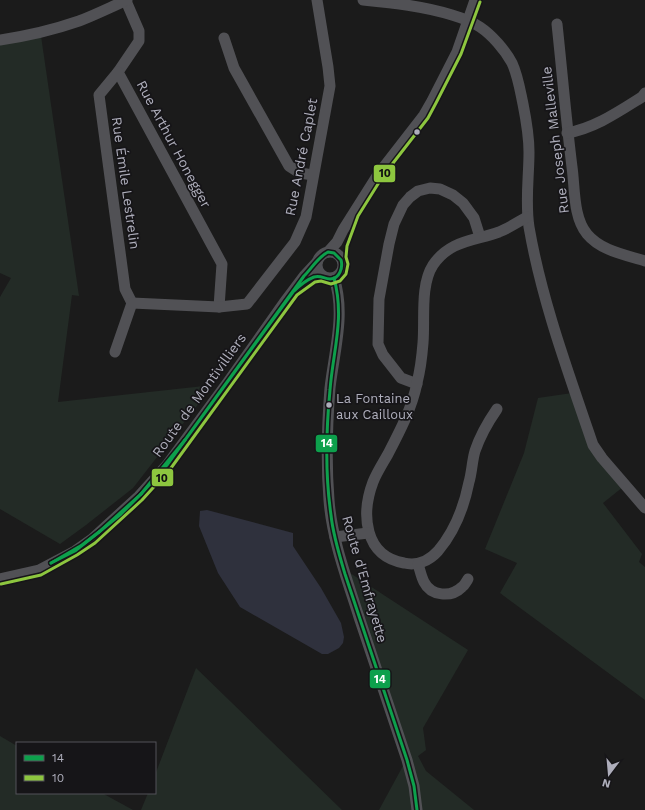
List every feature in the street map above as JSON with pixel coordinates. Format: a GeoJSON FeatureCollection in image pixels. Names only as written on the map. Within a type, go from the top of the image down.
{"type":"FeatureCollection","features":[{"type":"Feature","properties":{"kind":"street"},"geometry":{"type":"LineString","coordinates":[[0,40],[39,33],[56,28],[126,0]]}},
{"type":"Feature","properties":{"kind":"street","name":"Rue Arthur Honegger"},"geometry":{"type":"LineString","coordinates":[[126,0],[140,31],[139,41],[118,72],[222,264],[218,307]]}},
{"type":"Feature","properties":{"kind":"street","name":"Rue André Caplet"},"geometry":{"type":"LineString","coordinates":[[132,303],[218,307],[247,304],[296,242],[306,217],[330,86],[317,0]]}},
{"type":"Feature","properties":{"kind":"street"},"geometry":{"type":"LineString","coordinates":[[363,0],[416,6],[468,20],[487,32],[512,63],[518,80],[526,123],[529,151],[526,199],[527,217],[543,288],[569,376],[593,445],[602,458],[645,508]]}},
{"type":"Feature","properties":{"kind":"street"},"geometry":{"type":"LineString","coordinates":[[353,214],[342,245],[342,271],[334,278],[322,276],[317,269],[317,262],[320,256],[328,252],[337,242],[343,230],[364,195],[379,173],[424,115],[457,52],[475,0]]}},
{"type":"Feature","properties":{"kind":"street","name":"Rue Joseph Malleville"},"geometry":{"type":"LineString","coordinates":[[557,24],[577,212],[582,226],[589,236],[606,248],[645,261]]}},
{"type":"Feature","properties":{"kind":"street"},"geometry":{"type":"LineString","coordinates":[[224,38],[234,68],[289,166],[300,172],[313,176]]}},
{"type":"Feature","properties":{"kind":"street","name":"Rue Émile Lestrelin"},"geometry":{"type":"LineString","coordinates":[[118,72],[99,95],[125,289],[132,303]]}},
{"type":"Feature","properties":{"kind":"street"},"geometry":{"type":"LineString","coordinates":[[568,133],[580,131],[605,120],[644,97]]}},
{"type":"Feature","properties":{"kind":"street"},"geometry":{"type":"LineString","coordinates":[[417,384],[401,378],[383,355],[378,344],[379,299],[394,224],[403,205],[410,197],[418,191],[430,188],[440,189],[463,202],[474,218],[480,237]]}},
{"type":"Feature","properties":{"kind":"street"},"geometry":{"type":"LineString","coordinates":[[496,409],[485,428],[475,451],[464,503],[458,520],[438,551],[430,559],[418,564],[398,562],[388,558],[380,552],[368,533],[368,498],[373,481],[403,424],[417,384],[423,343],[425,288],[429,273],[433,265],[444,252],[462,242],[499,232],[527,217]]}},
{"type":"Feature","properties":{"kind":"street"},"geometry":{"type":"LineString","coordinates":[[328,252],[335,253],[341,257]]}},
{"type":"Feature","properties":{"kind":"street","name":"Route de Montivilliers"},"geometry":{"type":"LineString","coordinates":[[0,579],[39,570],[75,551],[92,539],[139,496],[167,465],[292,292],[317,262]]}},
{"type":"Feature","properties":{"kind":"street","name":"Route de Montivilliers"},"geometry":{"type":"LineString","coordinates":[[292,292],[311,279],[322,276]]}},
{"type":"Feature","properties":{"kind":"street","name":"Route d'Emfrayette"},"geometry":{"type":"LineString","coordinates":[[334,278],[339,302],[338,329],[330,388],[327,440],[329,500],[335,537],[344,572],[408,760],[414,786],[417,810]]}},
{"type":"Feature","properties":{"kind":"street"},"geometry":{"type":"LineString","coordinates":[[115,352],[132,303]]}},
{"type":"Feature","properties":{"kind":"street"},"geometry":{"type":"LineString","coordinates":[[335,537],[368,533]]}},
{"type":"Feature","properties":{"kind":"street"},"geometry":{"type":"LineString","coordinates":[[418,564],[424,583],[427,587],[440,594],[449,594],[457,590],[462,587],[468,579]]}},
{"type":"Feature","properties":{"kind":"shaded area"},"geometry":{"type":"Polygon","coordinates":[[[41,36],[79,296],[72,295],[58,402],[213,385],[133,488],[60,544],[0,509],[0,297],[11,278],[0,273],[0,44],[41,36]]]}},
{"type":"Feature","properties":{"kind":"shaded area"},"geometry":{"type":"Polygon","coordinates":[[[572,393],[592,447],[623,487],[603,503],[642,554],[639,562],[645,567],[645,700],[500,593],[517,563],[485,549],[524,453],[538,398],[572,393]]]}},
{"type":"Feature","properties":{"kind":"shaded area"},"geometry":{"type":"Polygon","coordinates":[[[350,573],[468,650],[423,728],[426,750],[418,756],[426,771],[474,810],[379,810],[404,764],[350,573]]]}},
{"type":"Feature","properties":{"kind":"shaded area"},"geometry":{"type":"Polygon","coordinates":[[[196,668],[342,810],[141,810],[148,794],[156,794],[156,772],[196,668]]]}},
{"type":"Feature","properties":{"kind":"shaded area"},"geometry":{"type":"Polygon","coordinates":[[[0,736],[16,745],[16,794],[104,794],[133,810],[0,810],[0,736]]]}},
{"type":"Feature","properties":{"kind":"water"},"geometry":{"type":"Polygon","coordinates":[[[207,510],[293,533],[293,546],[321,588],[341,623],[344,637],[343,643],[339,648],[328,654],[322,654],[240,607],[218,573],[199,526],[200,511],[207,510]]]}},
{"type":"Feature","properties":{"kind":"transit line","name":"10"},"geometry":{"type":"LineString","coordinates":[[1,584],[41,575],[95,543],[142,500],[171,468],[297,295],[315,282],[321,281],[331,284],[340,281],[346,274],[348,264],[346,257],[347,246],[358,216],[383,176],[428,118],[461,54],[480,2]]}},
{"type":"Feature","properties":{"kind":"transit line","name":"14"},"geometry":{"type":"LineString","coordinates":[[328,252],[334,253],[341,260],[342,266],[338,275],[330,279],[319,276],[314,277],[303,283],[293,292],[185,440],[304,276],[318,260],[328,252]]}},
{"type":"Feature","properties":{"kind":"transit line","name":"14"},"geometry":{"type":"LineString","coordinates":[[334,278],[337,293],[338,321],[331,375],[327,452],[329,500],[332,522],[336,544],[345,574],[407,760],[414,786],[417,810]]}},
{"type":"Feature","properties":{"kind":"transit line","name":"14"},"geometry":{"type":"LineString","coordinates":[[141,494],[185,440]]}},
{"type":"Feature","properties":{"kind":"transit line","name":"14"},"geometry":{"type":"LineString","coordinates":[[141,494],[167,465],[185,440]]}},
{"type":"Feature","properties":{"kind":"transit line","name":"14"},"geometry":{"type":"LineString","coordinates":[[99,532],[141,494]]}},
{"type":"Feature","properties":{"kind":"transit line","name":"14"},"geometry":{"type":"LineString","coordinates":[[99,532],[121,514],[141,494]]}},
{"type":"Feature","properties":{"kind":"transit line","name":"14"},"geometry":{"type":"LineString","coordinates":[[51,563],[82,545],[99,532]]}},
{"type":"Feature","properties":{"kind":"transit line","name":"14"},"geometry":{"type":"LineString","coordinates":[[51,563],[75,551],[99,532]]}},
{"type":"Feature","properties":{"kind":"place","name":"La Fontaine aux Cailloux"},"geometry":{"type":"Point","coordinates":[329,405]}}]}
